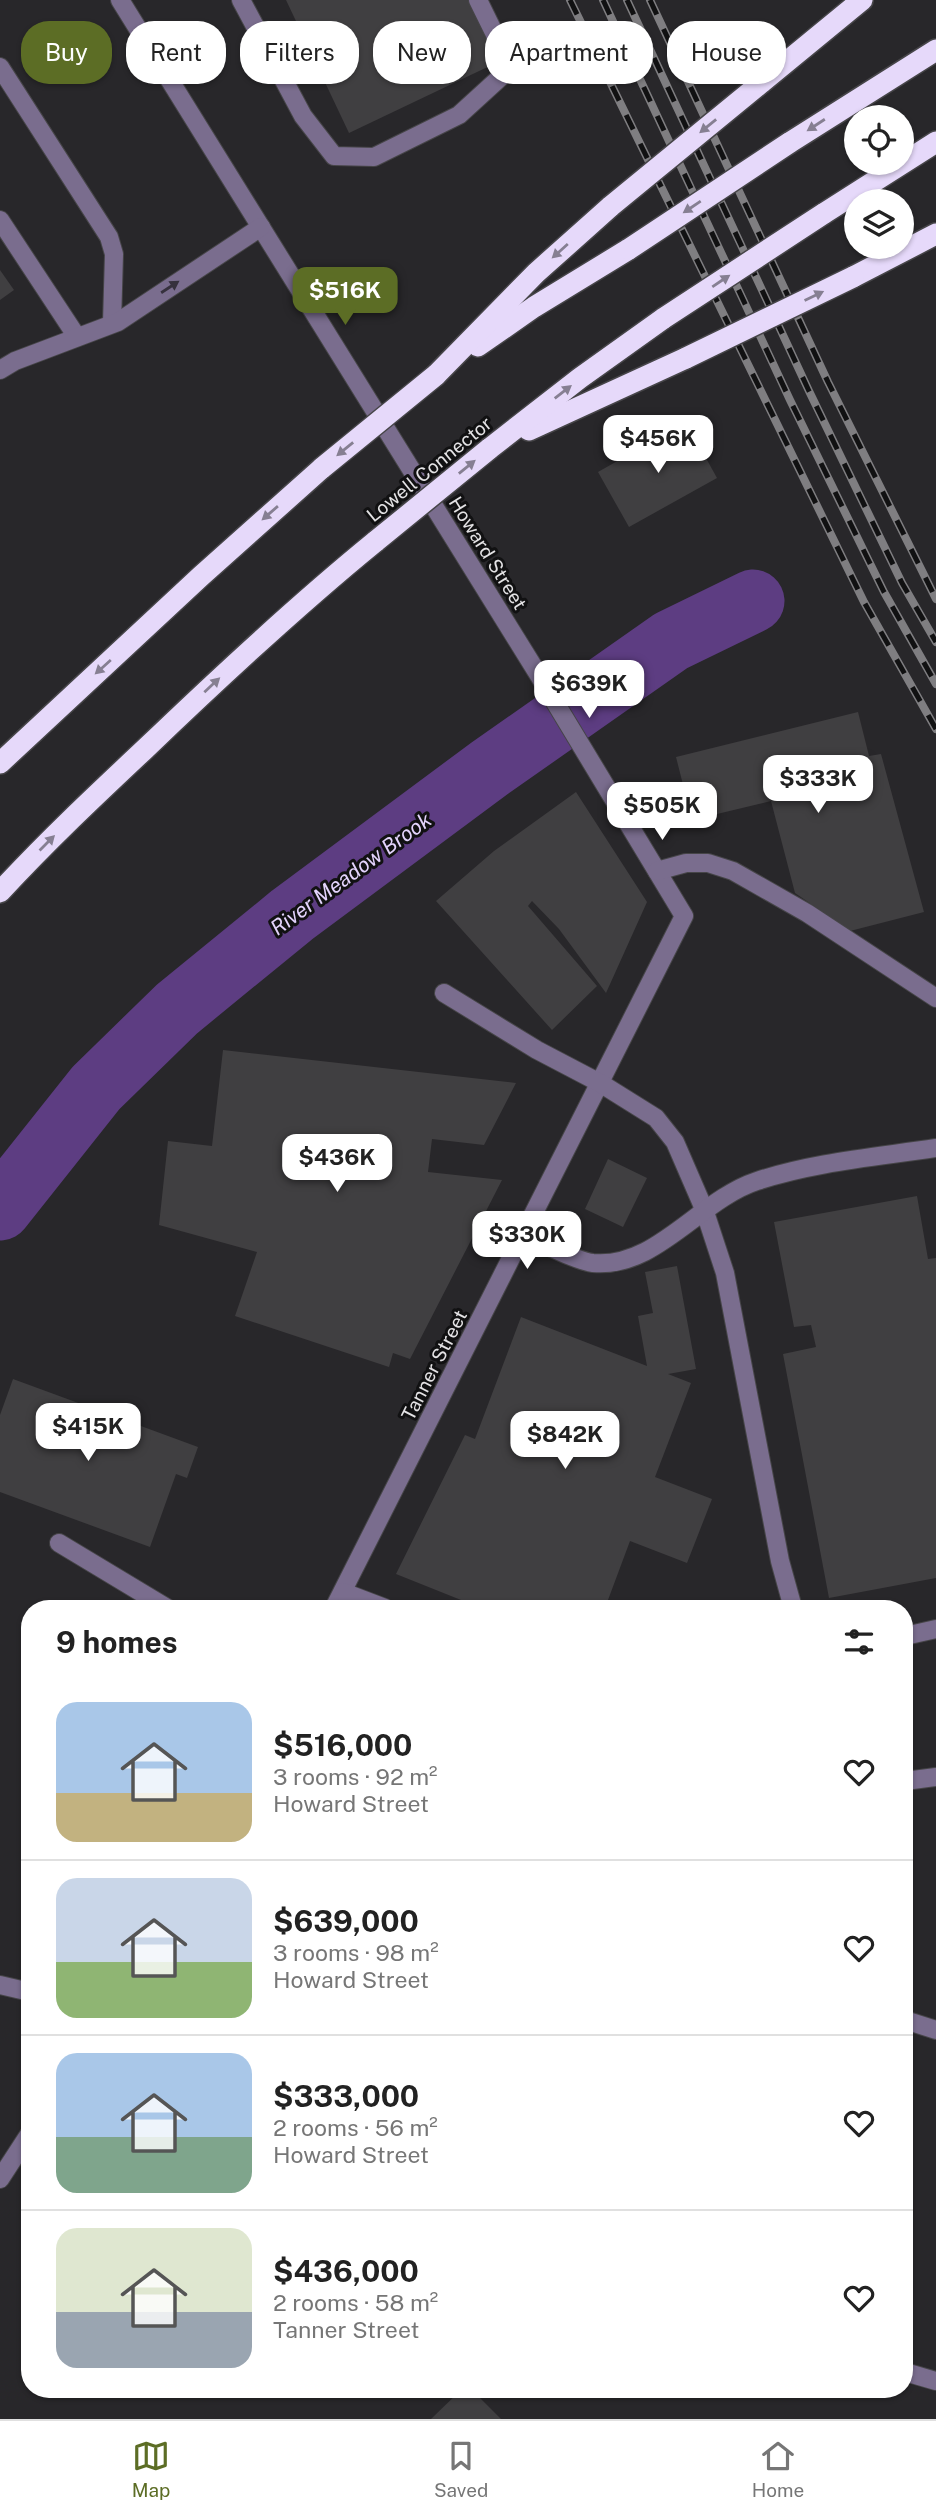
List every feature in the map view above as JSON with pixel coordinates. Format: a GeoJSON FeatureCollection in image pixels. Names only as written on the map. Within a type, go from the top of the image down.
{"type":"FeatureCollection","features":[{"type":"Feature","properties":{"kind":"highway"},"geometry":{"type":"LineString","coordinates":[[436,375],[536,272],[611,205],[862,0]]}},
{"type":"Feature","properties":{"kind":"highway"},"geometry":{"type":"LineString","coordinates":[[0,763],[201,576],[322,468],[436,375],[534,307],[629,249],[936,50]]}},
{"type":"Feature","properties":{"kind":"highway","name":"Lowell Connector"},"geometry":{"type":"LineString","coordinates":[[0,892],[72,818],[304,600],[489,449],[580,378],[664,318],[936,142]]}},
{"type":"Feature","properties":{"kind":"highway"},"geometry":{"type":"LineString","coordinates":[[489,449],[686,358],[936,234]]}},
{"type":"Feature","properties":{"kind":"street","name":"Howard Street"},"geometry":{"type":"LineString","coordinates":[[120,0],[538,674],[684,916]]}},
{"type":"Feature","properties":{"kind":"street"},"geometry":{"type":"LineString","coordinates":[[241,0],[303,116],[334,156],[374,157],[459,115],[504,74],[508,61],[478,0]]}},
{"type":"Feature","properties":{"kind":"street"},"geometry":{"type":"LineString","coordinates":[[0,66],[108,237],[114,254],[112,323]]}},
{"type":"Feature","properties":{"kind":"street"},"geometry":{"type":"LineString","coordinates":[[0,220],[77,337]]}},
{"type":"Feature","properties":{"kind":"street"},"geometry":{"type":"LineString","coordinates":[[0,370],[15,361],[118,322],[261,227]]}},
{"type":"Feature","properties":{"kind":"street"},"geometry":{"type":"LineString","coordinates":[[657,871],[686,863],[708,863],[733,871],[807,913],[936,998]]}},
{"type":"Feature","properties":{"kind":"street","name":"Tanner Street"},"geometry":{"type":"LineString","coordinates":[[338,1600],[684,916]]}},
{"type":"Feature","properties":{"kind":"street"},"geometry":{"type":"LineString","coordinates":[[444,993],[537,1051],[600,1083],[656,1118],[675,1142],[704,1209],[725,1273],[780,1562],[791,1600]]}},
{"type":"Feature","properties":{"kind":"street"},"geometry":{"type":"LineString","coordinates":[[523,1235],[590,1263],[621,1262],[648,1252],[704,1209],[754,1182],[798,1169],[936,1148]]}},
{"type":"Feature","properties":{"kind":"street"},"geometry":{"type":"LineString","coordinates":[[59,1543],[154,1600]]}},
{"type":"Feature","properties":{"kind":"street"},"geometry":{"type":"LineString","coordinates":[[913,1634],[936,1629]]}},
{"type":"Feature","properties":{"kind":"street"},"geometry":{"type":"LineString","coordinates":[[913,1780],[936,1777]]}},
{"type":"Feature","properties":{"kind":"street"},"geometry":{"type":"LineString","coordinates":[[0,1985],[21,1990]]}},
{"type":"Feature","properties":{"kind":"street"},"geometry":{"type":"LineString","coordinates":[[913,2023],[936,2030]]}},
{"type":"Feature","properties":{"kind":"street"},"geometry":{"type":"LineString","coordinates":[[0,2179],[21,2147]]}},
{"type":"Feature","properties":{"kind":"street"},"geometry":{"type":"LineString","coordinates":[[913,2374],[936,2381]]}},
{"type":"Feature","properties":{"kind":"building"},"geometry":{"type":"Polygon","coordinates":[[[286,0],[469,0],[485,34],[485,68],[471,75],[471,21],[373,21],[373,84],[452,84],[349,133],[326,84],[359,84],[359,21],[296,21],[286,0]]]}},
{"type":"Feature","properties":{"kind":"building"},"geometry":{"type":"Polygon","coordinates":[[[0,270],[14,290],[0,300],[0,270]]]}},
{"type":"Feature","properties":{"kind":"building"},"geometry":{"type":"Polygon","coordinates":[[[686,422],[717,478],[629,527],[598,472],[686,422]]]}},
{"type":"Feature","properties":{"kind":"building"},"geometry":{"type":"Polygon","coordinates":[[[858,712],[869,756],[881,754],[924,912],[850,931],[795,893],[771,801],[692,820],[676,757],[858,712]]]}},
{"type":"Feature","properties":{"kind":"building"},"geometry":{"type":"Polygon","coordinates":[[[576,792],[647,902],[606,993],[559,929],[532,901],[528,906],[597,986],[552,1030],[436,901],[494,851],[576,792]]]}},
{"type":"Feature","properties":{"kind":"building"},"geometry":{"type":"Polygon","coordinates":[[[223,1050],[516,1083],[484,1145],[432,1139],[428,1172],[502,1180],[410,1359],[393,1353],[389,1367],[235,1316],[257,1252],[159,1225],[168,1141],[212,1146],[223,1050]]]}},
{"type":"Feature","properties":{"kind":"building"},"geometry":{"type":"Polygon","coordinates":[[[608,1159],[647,1178],[623,1227],[585,1209],[608,1159]]]}},
{"type":"Feature","properties":{"kind":"building"},"geometry":{"type":"Polygon","coordinates":[[[917,1196],[928,1259],[936,1258],[936,1578],[829,1598],[783,1354],[816,1347],[811,1325],[794,1327],[774,1222],[917,1196]]]}},
{"type":"Feature","properties":{"kind":"building"},"geometry":{"type":"Polygon","coordinates":[[[677,1266],[696,1369],[668,1374],[691,1383],[655,1477],[712,1499],[687,1563],[630,1541],[608,1600],[461,1600],[396,1574],[465,1435],[475,1439],[521,1317],[647,1366],[638,1316],[653,1313],[645,1272],[677,1266]]]}},
{"type":"Feature","properties":{"kind":"building"},"geometry":{"type":"Polygon","coordinates":[[[13,1379],[198,1447],[187,1478],[176,1474],[150,1547],[0,1492],[0,1415],[13,1379]]]}},
{"type":"Feature","properties":{"kind":"building"},"geometry":{"type":"Polygon","coordinates":[[[453,2398],[480,2398],[501,2419],[431,2419],[453,2398]]]}},
{"type":"Feature","properties":{"kind":"waterway","name":"River Meadow Brook"},"geometry":{"type":"LineString","coordinates":[[0,1209],[96,1088],[177,1009],[292,915],[490,768],[671,641],[753,601]]}},
{"type":"Feature","properties":{"kind":"railway"},"geometry":{"type":"LineString","coordinates":[[570,0],[864,602],[936,729]]}},
{"type":"Feature","properties":{"kind":"railway"},"geometry":{"type":"LineString","coordinates":[[603,0],[790,400],[884,592],[936,684]]}},
{"type":"Feature","properties":{"kind":"railway"},"geometry":{"type":"LineString","coordinates":[[627,0],[809,391],[902,583],[936,642]]}},
{"type":"Feature","properties":{"kind":"railway"},"geometry":{"type":"LineString","coordinates":[[650,0],[828,382],[936,599]]}}]}
